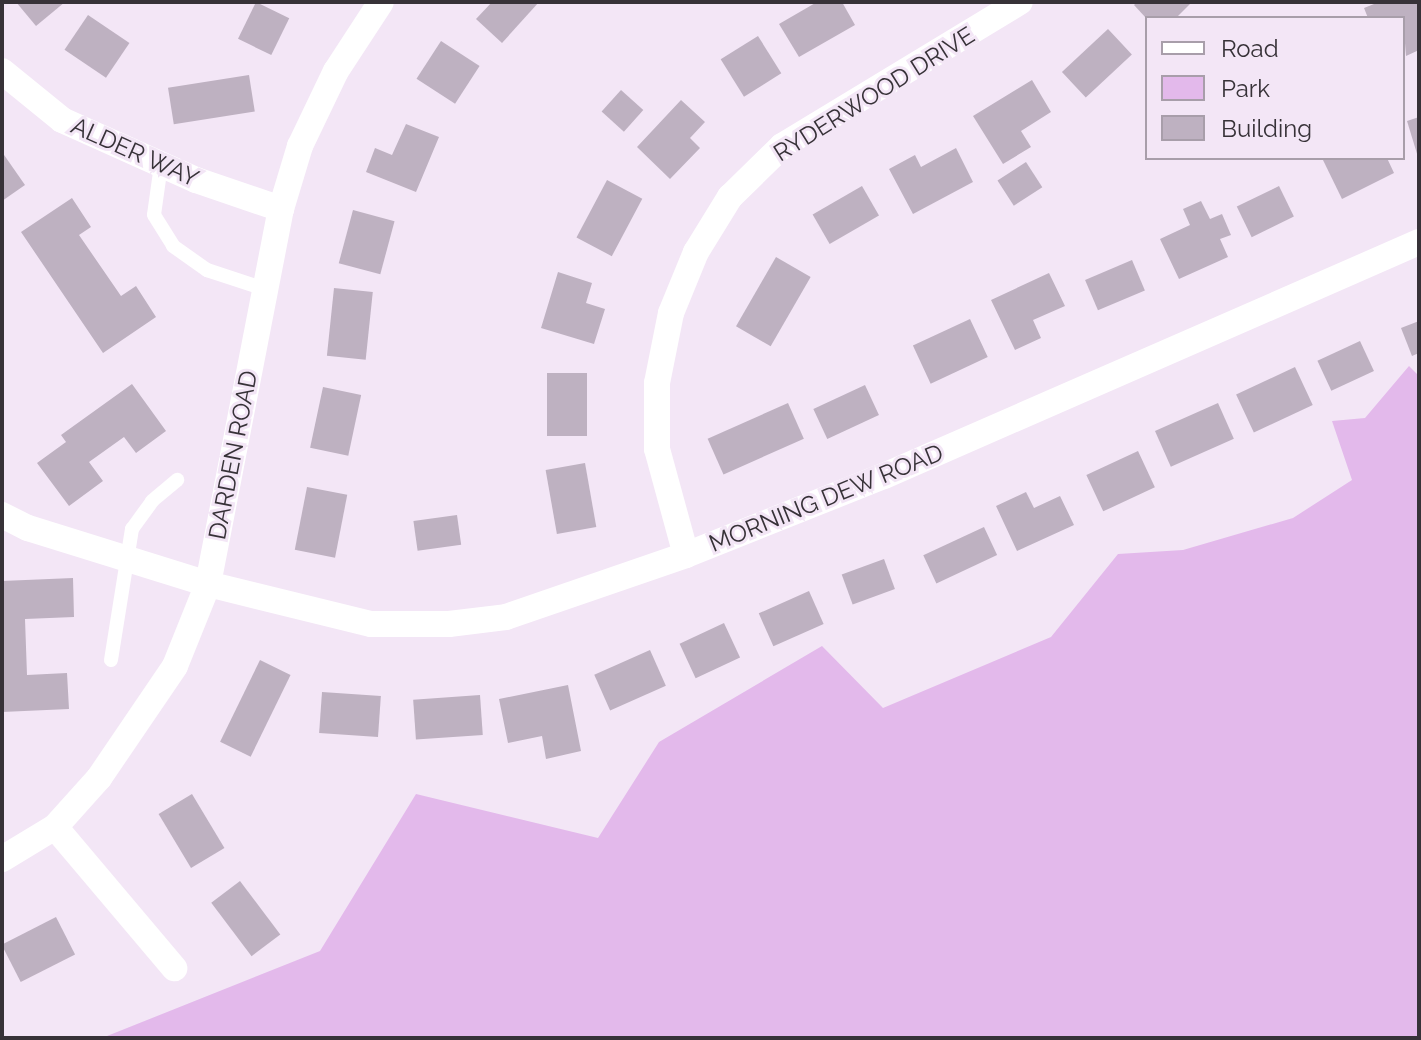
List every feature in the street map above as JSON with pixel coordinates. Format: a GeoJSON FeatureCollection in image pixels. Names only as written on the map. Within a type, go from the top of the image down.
{"type":"FeatureCollection","features":[{"type":"Feature","properties":{"kind":"street","name":"DARDEN ROAD"},"geometry":{"type":"LineString","coordinates":[[2,859],[55,827],[99,778],[175,666],[208,584],[281,209],[300,146],[330,84],[381,2]]}},
{"type":"Feature","properties":{"kind":"street","name":"RYDERWOOD DRIVE"},"geometry":{"type":"LineString","coordinates":[[686,555],[657,449],[657,383],[671,313],[696,252],[730,197],[782,146],[1020,2]]}},
{"type":"Feature","properties":{"kind":"street","name":"ALDER WAY"},"geometry":{"type":"LineString","coordinates":[[2,71],[62,120],[161,165],[281,209]]}},
{"type":"Feature","properties":{"kind":"street","name":"MORNING DEW ROAD"},"geometry":{"type":"LineString","coordinates":[[2,515],[208,584],[371,624],[449,624],[506,617],[570,599],[884,476],[1419,242]]}},
{"type":"Feature","properties":{"kind":"street"},"geometry":{"type":"LineString","coordinates":[[55,827],[174,968]]}},
{"type":"Feature","properties":{"kind":"lane"},"geometry":{"type":"LineString","coordinates":[[161,165],[154,215],[173,246],[207,270],[265,289]]}},
{"type":"Feature","properties":{"kind":"lane"},"geometry":{"type":"LineString","coordinates":[[111,660],[132,529],[152,501],[177,480]]}},
{"type":"Feature","properties":{"kind":"green space"},"geometry":{"type":"Polygon","coordinates":[[[1409,366],[1419,376],[1419,1038],[102,1038],[320,951],[416,794],[598,838],[659,742],[822,646],[883,708],[1051,637],[1118,554],[1183,550],[1293,518],[1352,480],[1332,421],[1365,418],[1409,366]]]}},
{"type":"Feature","properties":{"kind":"building"},"geometry":{"type":"Polygon","coordinates":[[[16,2],[65,2],[36,26],[16,2]]]}},
{"type":"Feature","properties":{"kind":"building"},"geometry":{"type":"Polygon","coordinates":[[[256,2],[289,18],[271,55],[238,39],[256,2]]]}},
{"type":"Feature","properties":{"kind":"building"},"geometry":{"type":"Polygon","coordinates":[[[492,2],[539,2],[502,43],[476,19],[492,2]]]}},
{"type":"Feature","properties":{"kind":"building"},"geometry":{"type":"Polygon","coordinates":[[[817,2],[842,2],[855,25],[799,57],[779,24],[817,2]]]}},
{"type":"Feature","properties":{"kind":"building"},"geometry":{"type":"Polygon","coordinates":[[[1137,2],[1192,2],[1178,16],[1145,17],[1134,5],[1137,2]]]}},
{"type":"Feature","properties":{"kind":"building"},"geometry":{"type":"Polygon","coordinates":[[[1379,2],[1419,2],[1419,50],[1406,56],[1405,16],[1367,16],[1364,8],[1379,2]]]}},
{"type":"Feature","properties":{"kind":"building"},"geometry":{"type":"Polygon","coordinates":[[[88,15],[129,43],[106,78],[65,50],[88,15]]]}},
{"type":"Feature","properties":{"kind":"building"},"geometry":{"type":"Polygon","coordinates":[[[1108,29],[1132,55],[1086,98],[1062,72],[1108,29]]]}},
{"type":"Feature","properties":{"kind":"building"},"geometry":{"type":"Polygon","coordinates":[[[758,36],[781,73],[744,97],[721,59],[758,36]]]}},
{"type":"Feature","properties":{"kind":"building"},"geometry":{"type":"Polygon","coordinates":[[[441,41],[480,66],[455,104],[416,79],[441,41]]]}},
{"type":"Feature","properties":{"kind":"building"},"geometry":{"type":"Polygon","coordinates":[[[249,75],[255,112],[174,124],[168,88],[249,75]]]}},
{"type":"Feature","properties":{"kind":"building"},"geometry":{"type":"Polygon","coordinates":[[[1032,80],[1051,112],[1021,131],[1031,147],[1003,164],[973,116],[1032,80]]]}},
{"type":"Feature","properties":{"kind":"building"},"geometry":{"type":"Polygon","coordinates":[[[621,90],[643,110],[624,132],[602,112],[621,90]]]}},
{"type":"Feature","properties":{"kind":"building"},"geometry":{"type":"Polygon","coordinates":[[[681,100],[705,122],[690,138],[700,148],[670,179],[637,147],[681,100]]]}},
{"type":"Feature","properties":{"kind":"building"},"geometry":{"type":"Polygon","coordinates":[[[1419,117],[1419,157],[1418,157],[1407,121],[1419,117]]]}},
{"type":"Feature","properties":{"kind":"building"},"geometry":{"type":"Polygon","coordinates":[[[406,124],[439,137],[416,192],[366,172],[375,148],[392,155],[406,124]]]}},
{"type":"Feature","properties":{"kind":"building"},"geometry":{"type":"Polygon","coordinates":[[[956,148],[973,182],[913,214],[889,169],[915,155],[921,167],[956,148]]]}},
{"type":"Feature","properties":{"kind":"building"},"geometry":{"type":"Polygon","coordinates":[[[2,152],[25,185],[2,201],[2,152]]]}},
{"type":"Feature","properties":{"kind":"building"},"geometry":{"type":"Polygon","coordinates":[[[1323,160],[1388,160],[1394,173],[1342,199],[1323,160]]]}},
{"type":"Feature","properties":{"kind":"building"},"geometry":{"type":"Polygon","coordinates":[[[1026,162],[1042,187],[1014,206],[997,181],[1026,162]]]}},
{"type":"Feature","properties":{"kind":"building"},"geometry":{"type":"Polygon","coordinates":[[[607,180],[642,199],[612,256],[576,237],[607,180]]]}},
{"type":"Feature","properties":{"kind":"building"},"geometry":{"type":"Polygon","coordinates":[[[862,186],[879,215],[830,244],[813,214],[862,186]]]}},
{"type":"Feature","properties":{"kind":"building"},"geometry":{"type":"Polygon","coordinates":[[[1279,186],[1294,217],[1252,237],[1237,207],[1279,186]]]}},
{"type":"Feature","properties":{"kind":"building"},"geometry":{"type":"Polygon","coordinates":[[[72,198],[91,227],[79,235],[121,296],[136,286],[156,317],[103,353],[21,232],[72,198]]]}},
{"type":"Feature","properties":{"kind":"building"},"geometry":{"type":"Polygon","coordinates":[[[1201,201],[1210,219],[1222,214],[1231,235],[1220,239],[1228,257],[1179,279],[1160,239],[1190,225],[1183,209],[1201,201]]]}},
{"type":"Feature","properties":{"kind":"building"},"geometry":{"type":"Polygon","coordinates":[[[353,210],[395,221],[380,274],[339,263],[353,210]]]}},
{"type":"Feature","properties":{"kind":"building"},"geometry":{"type":"Polygon","coordinates":[[[776,257],[811,277],[771,346],[736,326],[776,257]]]}},
{"type":"Feature","properties":{"kind":"building"},"geometry":{"type":"Polygon","coordinates":[[[1132,260],[1145,290],[1098,310],[1085,280],[1132,260]]]}},
{"type":"Feature","properties":{"kind":"building"},"geometry":{"type":"Polygon","coordinates":[[[558,272],[592,283],[586,303],[605,309],[594,344],[541,328],[558,272]]]}},
{"type":"Feature","properties":{"kind":"building"},"geometry":{"type":"Polygon","coordinates":[[[1049,273],[1065,306],[1033,320],[1041,338],[1015,350],[991,300],[1049,273]]]}},
{"type":"Feature","properties":{"kind":"building"},"geometry":{"type":"Polygon","coordinates":[[[334,288],[373,292],[366,360],[327,356],[334,288]]]}},
{"type":"Feature","properties":{"kind":"building"},"geometry":{"type":"Polygon","coordinates":[[[970,319],[988,357],[931,384],[913,346],[970,319]]]}},
{"type":"Feature","properties":{"kind":"building"},"geometry":{"type":"Polygon","coordinates":[[[1419,321],[1419,353],[1412,356],[1401,328],[1419,321]]]}},
{"type":"Feature","properties":{"kind":"building"},"geometry":{"type":"Polygon","coordinates":[[[1360,341],[1374,371],[1331,391],[1317,361],[1360,341]]]}},
{"type":"Feature","properties":{"kind":"building"},"geometry":{"type":"Polygon","coordinates":[[[1295,367],[1313,405],[1254,433],[1236,394],[1295,367]]]}},
{"type":"Feature","properties":{"kind":"building"},"geometry":{"type":"Polygon","coordinates":[[[547,373],[587,373],[587,436],[547,436],[547,373]]]}},
{"type":"Feature","properties":{"kind":"building"},"geometry":{"type":"Polygon","coordinates":[[[132,384],[166,431],[136,453],[124,437],[89,462],[103,481],[69,506],[37,463],[66,442],[61,435],[132,384]]]}},
{"type":"Feature","properties":{"kind":"building"},"geometry":{"type":"Polygon","coordinates":[[[865,385],[879,415],[827,439],[813,409],[865,385]]]}},
{"type":"Feature","properties":{"kind":"building"},"geometry":{"type":"Polygon","coordinates":[[[323,387],[361,395],[348,456],[310,448],[323,387]]]}},
{"type":"Feature","properties":{"kind":"building"},"geometry":{"type":"Polygon","coordinates":[[[788,403],[804,439],[723,474],[708,439],[788,403]]]}},
{"type":"Feature","properties":{"kind":"building"},"geometry":{"type":"Polygon","coordinates":[[[1218,403],[1234,439],[1171,467],[1155,431],[1218,403]]]}},
{"type":"Feature","properties":{"kind":"building"},"geometry":{"type":"Polygon","coordinates":[[[1138,451],[1155,487],[1103,511],[1086,475],[1138,451]]]}},
{"type":"Feature","properties":{"kind":"building"},"geometry":{"type":"Polygon","coordinates":[[[585,463],[596,527],[557,534],[546,470],[585,463]]]}},
{"type":"Feature","properties":{"kind":"building"},"geometry":{"type":"Polygon","coordinates":[[[307,487],[347,495],[335,558],[295,550],[307,487]]]}},
{"type":"Feature","properties":{"kind":"building"},"geometry":{"type":"Polygon","coordinates":[[[1026,492],[1034,508],[1060,496],[1074,525],[1017,551],[996,506],[1026,492]]]}},
{"type":"Feature","properties":{"kind":"building"},"geometry":{"type":"Polygon","coordinates":[[[457,515],[461,545],[418,551],[413,521],[457,515]]]}},
{"type":"Feature","properties":{"kind":"building"},"geometry":{"type":"Polygon","coordinates":[[[984,527],[997,555],[936,583],[923,555],[984,527]]]}},
{"type":"Feature","properties":{"kind":"building"},"geometry":{"type":"Polygon","coordinates":[[[884,559],[895,589],[853,604],[842,574],[884,559]]]}},
{"type":"Feature","properties":{"kind":"building"},"geometry":{"type":"Polygon","coordinates":[[[73,578],[74,617],[25,619],[27,675],[67,673],[69,709],[2,712],[2,581],[73,578]]]}},
{"type":"Feature","properties":{"kind":"building"},"geometry":{"type":"Polygon","coordinates":[[[809,591],[824,624],[773,646],[759,613],[809,591]]]}},
{"type":"Feature","properties":{"kind":"building"},"geometry":{"type":"Polygon","coordinates":[[[724,623],[740,657],[696,678],[680,644],[724,623]]]}},
{"type":"Feature","properties":{"kind":"building"},"geometry":{"type":"Polygon","coordinates":[[[650,650],[666,686],[610,710],[594,675],[650,650]]]}},
{"type":"Feature","properties":{"kind":"building"},"geometry":{"type":"Polygon","coordinates":[[[260,660],[291,675],[251,757],[220,742],[260,660]]]}},
{"type":"Feature","properties":{"kind":"building"},"geometry":{"type":"Polygon","coordinates":[[[568,685],[581,751],[546,759],[542,736],[508,743],[499,699],[568,685]]]}},
{"type":"Feature","properties":{"kind":"building"},"geometry":{"type":"Polygon","coordinates":[[[322,692],[381,696],[378,737],[319,733],[322,692]]]}},
{"type":"Feature","properties":{"kind":"building"},"geometry":{"type":"Polygon","coordinates":[[[480,695],[483,735],[416,740],[413,700],[480,695]]]}},
{"type":"Feature","properties":{"kind":"building"},"geometry":{"type":"Polygon","coordinates":[[[192,794],[224,848],[191,868],[159,814],[192,794]]]}},
{"type":"Feature","properties":{"kind":"building"},"geometry":{"type":"Polygon","coordinates":[[[240,881],[280,935],[252,956],[211,903],[240,881]]]}},
{"type":"Feature","properties":{"kind":"building"},"geometry":{"type":"Polygon","coordinates":[[[56,917],[75,954],[21,982],[2,945],[56,917]]]}}]}
